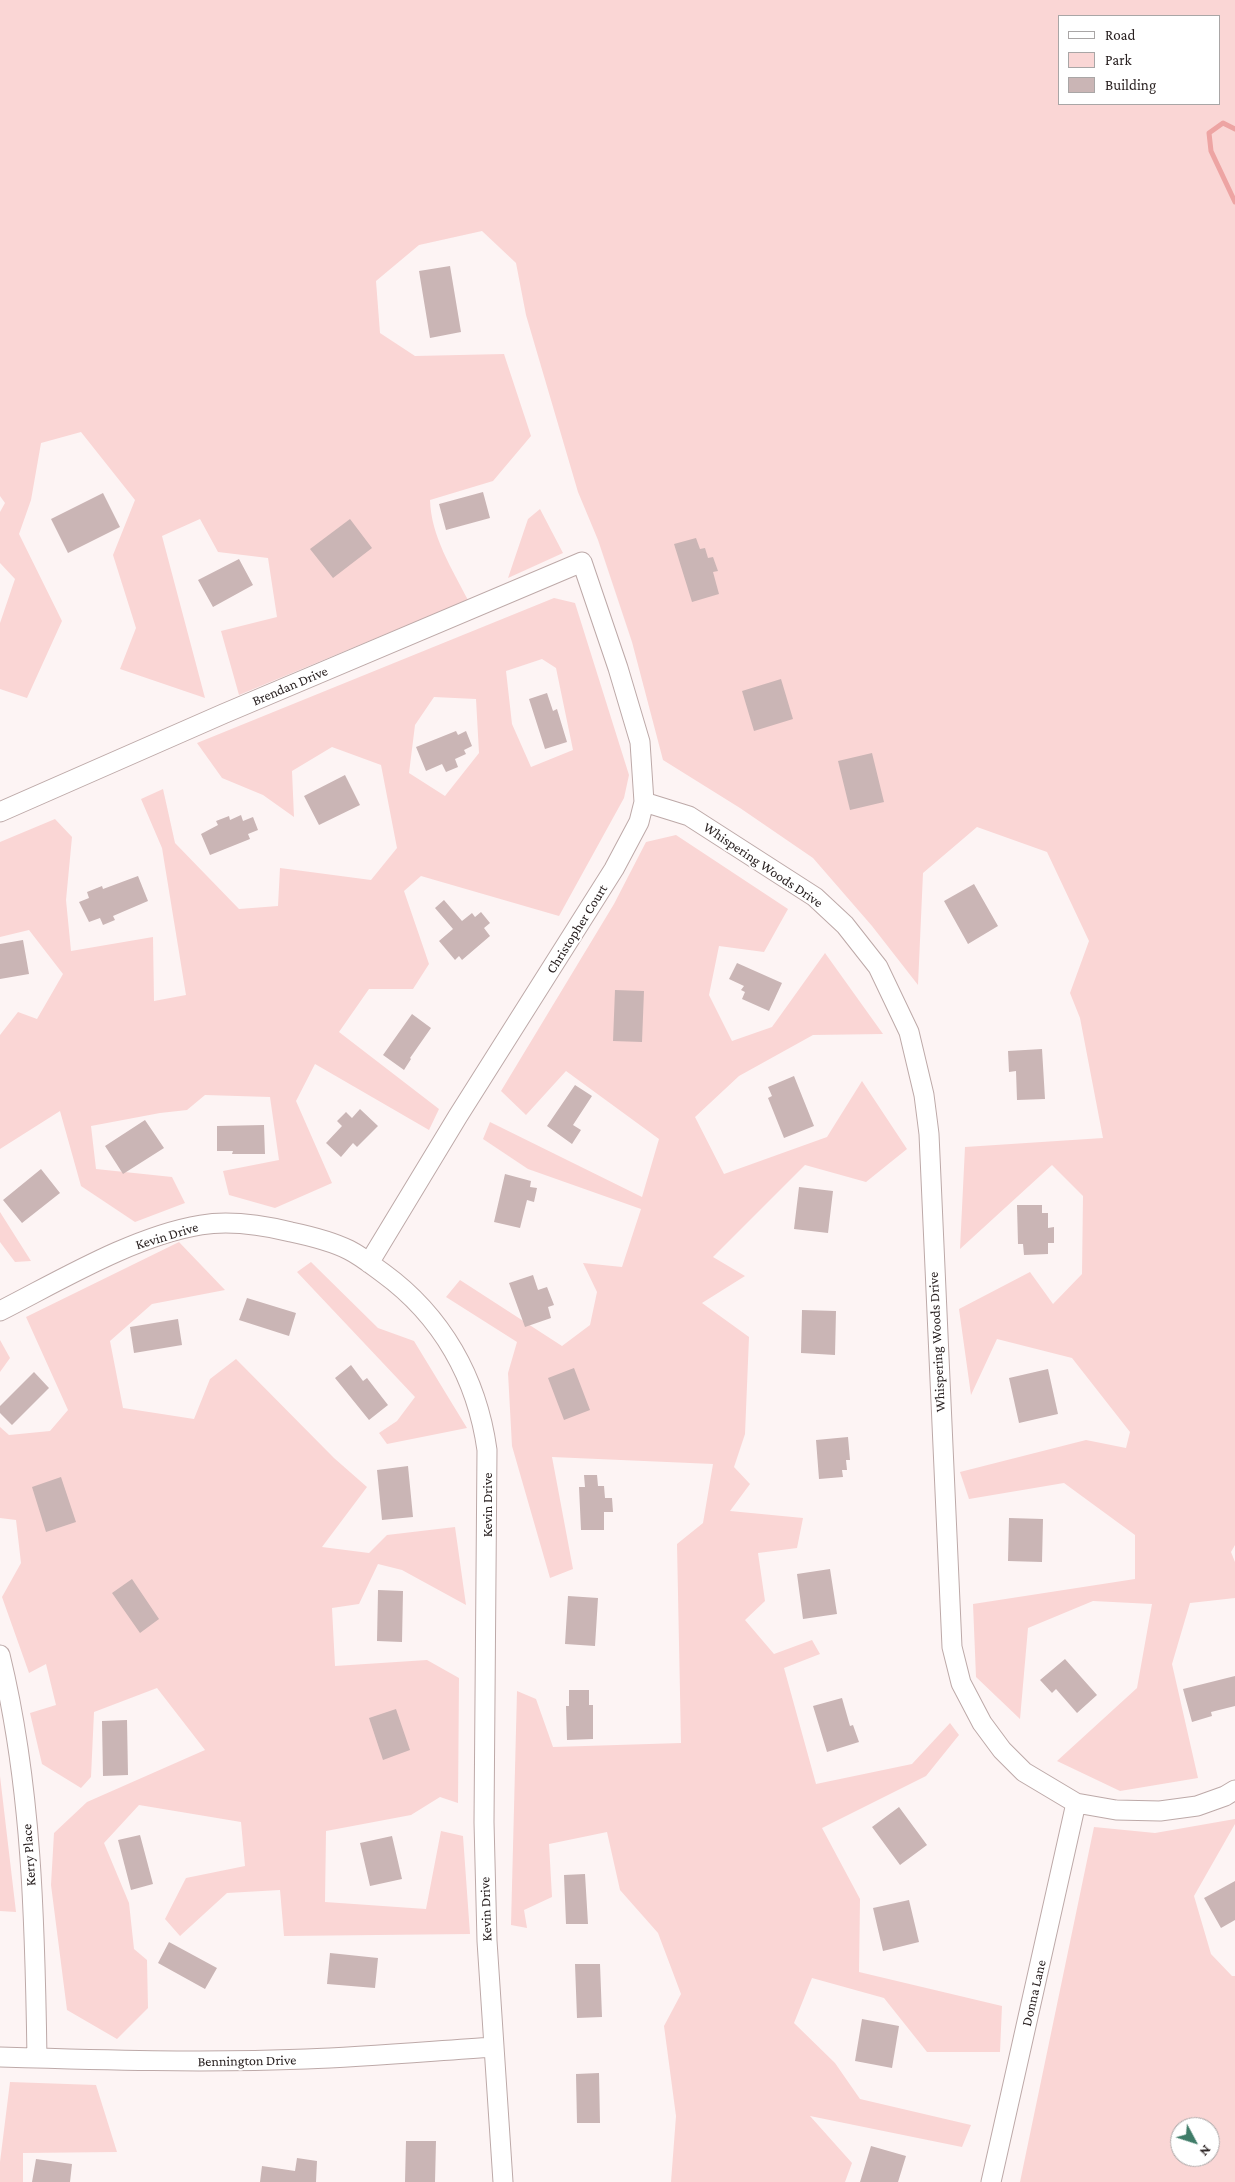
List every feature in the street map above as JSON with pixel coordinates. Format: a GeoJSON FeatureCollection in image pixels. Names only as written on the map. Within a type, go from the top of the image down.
{"type":"FeatureCollection","features":[{"type":"Feature","properties":{"kind":"street","name":"Christopher Court"},"geometry":{"type":"LineString","coordinates":[[369,1263],[614,869],[639,822],[644,802],[640,742],[618,668],[582,562]]}},
{"type":"Feature","properties":{"kind":"street","name":"Brendan Drive"},"geometry":{"type":"LineString","coordinates":[[0,812],[185,730],[582,562]]}},
{"type":"Feature","properties":{"kind":"street","name":"Whispering Woods Drive"},"geometry":{"type":"LineString","coordinates":[[644,802],[689,816],[815,897],[845,924],[878,967],[909,1032],[924,1095],[929,1134],[952,1647],[961,1683],[982,1722],[1002,1750],[1024,1772],[1076,1803],[1116,1810],[1160,1810],[1197,1806],[1225,1796],[1235,1790]]}},
{"type":"Feature","properties":{"kind":"street","name":"Kevin Drive"},"geometry":{"type":"LineString","coordinates":[[0,1311],[128,1248],[173,1232],[202,1225],[237,1223],[269,1226],[312,1237],[339,1246],[369,1263],[405,1289],[454,1349],[466,1374],[484,1428],[488,1482],[484,1822],[487,1940],[503,2182]]}},
{"type":"Feature","properties":{"kind":"street","name":"Kerry Place"},"geometry":{"type":"LineString","coordinates":[[0,1655],[7,1684],[23,1782],[35,1956],[37,2058]]}},
{"type":"Feature","properties":{"kind":"street","name":"Donna Lane"},"geometry":{"type":"LineString","coordinates":[[992,2182],[1076,1803]]}},
{"type":"Feature","properties":{"kind":"street","name":"Bennington Drive"},"geometry":{"type":"LineString","coordinates":[[0,2056],[178,2062],[298,2060],[494,2047]]}},
{"type":"Feature","properties":{"kind":"green space"},"geometry":{"type":"Polygon","coordinates":[[[0,0],[1235,0],[1235,1545],[1231,1552],[1235,1562],[1235,1598],[1190,1603],[1172,1664],[1198,1778],[1120,1791],[1057,1761],[1137,1688],[1152,1604],[1093,1601],[1028,1628],[1020,1719],[976,1677],[973,1604],[1135,1579],[1135,1535],[1064,1483],[969,1499],[960,1472],[1086,1440],[1126,1448],[1130,1432],[1072,1358],[997,1339],[971,1395],[959,1309],[1030,1272],[1053,1304],[1082,1274],[1083,1196],[1052,1165],[960,1249],[965,1147],[1103,1138],[1080,1018],[1070,993],[1089,941],[1047,852],[977,827],[923,873],[918,985],[872,926],[813,858],[740,808],[663,760],[632,642],[598,540],[578,492],[526,315],[516,263],[482,231],[419,245],[376,281],[380,333],[415,356],[504,354],[531,436],[493,481],[430,500],[431,513],[438,539],[468,600],[239,695],[221,631],[277,617],[268,558],[218,552],[200,519],[162,536],[205,698],[120,669],[136,628],[113,555],[135,500],[81,432],[41,443],[31,500],[19,534],[62,621],[27,698],[0,689],[0,623],[15,579],[0,563],[0,512],[5,503],[0,496],[0,0]]]}},
{"type":"Feature","properties":{"kind":"green space"},"geometry":{"type":"Polygon","coordinates":[[[540,509],[563,553],[508,578],[528,519],[540,509]]]}},
{"type":"Feature","properties":{"kind":"green space"},"geometry":{"type":"Polygon","coordinates":[[[554,598],[575,603],[629,775],[624,798],[559,916],[421,876],[404,891],[429,964],[413,989],[369,989],[339,1032],[439,1109],[429,1130],[315,1064],[296,1101],[332,1183],[275,1208],[229,1195],[223,1171],[279,1160],[270,1097],[205,1095],[187,1110],[91,1126],[96,1169],[172,1177],[185,1203],[135,1222],[81,1186],[60,1111],[0,1149],[0,1035],[18,1012],[37,1019],[63,974],[29,930],[0,937],[0,842],[55,819],[72,837],[66,900],[71,951],[153,937],[154,1001],[186,995],[162,848],[141,799],[163,789],[175,843],[239,909],[278,906],[280,868],[371,880],[397,848],[381,765],[332,747],[292,771],[294,817],[263,795],[222,778],[197,743],[554,598]],[[542,659],[506,671],[512,724],[531,767],[573,750],[556,668],[542,659]],[[434,697],[415,725],[409,773],[445,796],[479,753],[476,699],[434,697]]]}},
{"type":"Feature","properties":{"kind":"green space"},"geometry":{"type":"Polygon","coordinates":[[[676,835],[788,909],[764,952],[719,946],[709,995],[732,1041],[772,1027],[825,953],[883,1034],[813,1035],[739,1076],[695,1117],[724,1174],[827,1137],[862,1081],[907,1149],[866,1182],[805,1165],[713,1257],[745,1276],[702,1303],[749,1337],[745,1434],[734,1467],[750,1484],[730,1511],[803,1518],[797,1548],[758,1553],[765,1601],[745,1620],[774,1654],[812,1640],[820,1654],[784,1668],[816,1784],[912,1764],[950,1723],[959,1735],[926,1776],[822,1828],[860,1899],[859,1972],[1002,2006],[1000,2052],[927,2052],[884,1998],[812,1978],[794,2023],[835,2063],[860,2099],[971,2125],[962,2147],[810,2116],[852,2163],[845,2182],[671,2182],[676,2116],[664,2026],[681,1994],[658,1933],[620,1890],[607,1832],[549,1844],[552,1897],[524,1910],[527,1928],[511,1925],[517,1691],[536,1699],[553,1747],[681,1743],[677,1544],[703,1523],[713,1464],[552,1457],[573,1569],[550,1578],[512,1446],[508,1373],[517,1342],[446,1297],[460,1280],[562,1346],[590,1325],[597,1292],[583,1263],[622,1267],[641,1209],[528,1169],[483,1139],[490,1122],[642,1197],[659,1139],[566,1071],[526,1115],[501,1091],[614,904],[646,842],[676,835]]]}},
{"type":"Feature","properties":{"kind":"green space"},"geometry":{"type":"Polygon","coordinates":[[[0,1212],[31,1261],[15,1262],[0,1242],[0,1212]]]}},
{"type":"Feature","properties":{"kind":"green space"},"geometry":{"type":"Polygon","coordinates":[[[179,1242],[225,1290],[152,1304],[110,1341],[123,1408],[194,1419],[210,1379],[236,1359],[334,1458],[367,1487],[322,1547],[369,1553],[387,1535],[455,1527],[466,1605],[402,1570],[378,1564],[359,1604],[332,1608],[335,1666],[427,1660],[459,1678],[458,1803],[440,1797],[411,1815],[326,1831],[325,1902],[426,1909],[441,1831],[463,1836],[470,1934],[284,1936],[280,1890],[227,1893],[180,1936],[165,1919],[186,1878],[245,1866],[241,1822],[139,1805],[104,1843],[129,1903],[134,1949],[147,1960],[148,2008],[117,2039],[67,2010],[51,1885],[54,1833],[87,1802],[205,1750],[157,1688],[94,1712],[91,1777],[81,1788],[42,1764],[30,1713],[56,1705],[46,1664],[29,1673],[2,1597],[21,1563],[16,1520],[0,1518],[0,1427],[9,1435],[50,1431],[68,1410],[26,1317],[179,1242]]]}},
{"type":"Feature","properties":{"kind":"green space"},"geometry":{"type":"Polygon","coordinates":[[[311,1262],[378,1328],[414,1341],[467,1428],[387,1444],[379,1433],[397,1421],[415,1397],[297,1272],[311,1262]]]}},
{"type":"Feature","properties":{"kind":"green space"},"geometry":{"type":"Polygon","coordinates":[[[0,1340],[10,1358],[0,1372],[0,1340]]]}},
{"type":"Feature","properties":{"kind":"green space"},"geometry":{"type":"Polygon","coordinates":[[[0,1776],[16,1912],[0,1911],[0,1776]]]}},
{"type":"Feature","properties":{"kind":"green space"},"geometry":{"type":"Polygon","coordinates":[[[1235,1819],[1235,1824],[1194,1896],[1211,1954],[1232,1976],[1235,1976],[1235,2182],[1020,2182],[1094,1827],[1155,1833],[1235,1819]]]}},
{"type":"Feature","properties":{"kind":"green space"},"geometry":{"type":"Polygon","coordinates":[[[10,2082],[96,2085],[117,2152],[23,2153],[23,2182],[0,2182],[0,2162],[10,2082]]]}},
{"type":"Feature","properties":{"kind":"building"},"geometry":{"type":"Polygon","coordinates":[[[450,266],[461,332],[430,338],[419,271],[450,266]]]}},
{"type":"Feature","properties":{"kind":"building"},"geometry":{"type":"Polygon","coordinates":[[[483,492],[490,518],[446,530],[439,504],[483,492]]]}},
{"type":"Feature","properties":{"kind":"building"},"geometry":{"type":"Polygon","coordinates":[[[103,493],[120,527],[68,553],[51,519],[103,493]]]}},
{"type":"Feature","properties":{"kind":"building"},"geometry":{"type":"Polygon","coordinates":[[[350,519],[372,548],[333,578],[310,549],[350,519]]]}},
{"type":"Feature","properties":{"kind":"building"},"geometry":{"type":"Polygon","coordinates":[[[696,538],[700,549],[705,548],[708,558],[713,557],[718,571],[713,572],[719,594],[692,602],[674,544],[696,538]]]}},
{"type":"Feature","properties":{"kind":"building"},"geometry":{"type":"Polygon","coordinates":[[[239,559],[253,585],[213,607],[198,580],[239,559]]]}},
{"type":"Feature","properties":{"kind":"building"},"geometry":{"type":"Polygon","coordinates":[[[781,679],[793,719],[754,731],[742,691],[781,679]]]}},
{"type":"Feature","properties":{"kind":"building"},"geometry":{"type":"Polygon","coordinates":[[[547,693],[553,711],[557,709],[567,742],[545,749],[529,699],[547,693]]]}},
{"type":"Feature","properties":{"kind":"building"},"geometry":{"type":"Polygon","coordinates":[[[456,731],[458,735],[466,731],[472,746],[464,750],[466,754],[455,759],[458,767],[446,772],[442,764],[426,771],[416,747],[456,731]]]}},
{"type":"Feature","properties":{"kind":"building"},"geometry":{"type":"Polygon","coordinates":[[[872,753],[884,802],[850,810],[838,761],[872,753]]]}},
{"type":"Feature","properties":{"kind":"building"},"geometry":{"type":"Polygon","coordinates":[[[345,775],[360,805],[319,825],[304,796],[345,775]]]}},
{"type":"Feature","properties":{"kind":"building"},"geometry":{"type":"Polygon","coordinates":[[[241,815],[243,821],[253,817],[258,830],[248,834],[250,839],[210,855],[201,834],[218,825],[216,821],[229,816],[230,820],[241,815]]]}},
{"type":"Feature","properties":{"kind":"building"},"geometry":{"type":"Polygon","coordinates":[[[138,876],[148,901],[113,916],[115,920],[103,925],[100,918],[89,922],[79,902],[89,898],[87,892],[102,886],[103,889],[138,876]]]}},
{"type":"Feature","properties":{"kind":"building"},"geometry":{"type":"Polygon","coordinates":[[[974,884],[998,926],[968,944],[944,901],[974,884]]]}},
{"type":"Feature","properties":{"kind":"building"},"geometry":{"type":"Polygon","coordinates":[[[444,900],[462,921],[472,913],[475,917],[481,912],[490,923],[484,928],[490,936],[462,960],[459,956],[455,960],[439,941],[453,929],[435,908],[444,900]]]}},
{"type":"Feature","properties":{"kind":"building"},"geometry":{"type":"Polygon","coordinates":[[[23,940],[29,974],[0,979],[0,944],[23,940]]]}},
{"type":"Feature","properties":{"kind":"building"},"geometry":{"type":"Polygon","coordinates":[[[737,963],[782,983],[769,1011],[742,999],[745,992],[741,990],[744,986],[729,979],[737,963]]]}},
{"type":"Feature","properties":{"kind":"building"},"geometry":{"type":"Polygon","coordinates":[[[615,990],[644,991],[642,1042],[613,1041],[615,990]]]}},
{"type":"Feature","properties":{"kind":"building"},"geometry":{"type":"Polygon","coordinates":[[[412,1014],[431,1028],[404,1070],[383,1055],[412,1014]]]}},
{"type":"Feature","properties":{"kind":"building"},"geometry":{"type":"Polygon","coordinates":[[[1042,1049],[1045,1099],[1017,1100],[1016,1071],[1009,1072],[1008,1051],[1042,1049]]]}},
{"type":"Feature","properties":{"kind":"building"},"geometry":{"type":"Polygon","coordinates":[[[794,1076],[814,1126],[784,1138],[768,1098],[772,1096],[768,1087],[794,1076]]]}},
{"type":"Feature","properties":{"kind":"building"},"geometry":{"type":"Polygon","coordinates":[[[575,1085],[592,1096],[573,1125],[581,1130],[572,1144],[547,1126],[575,1085]]]}},
{"type":"Feature","properties":{"kind":"building"},"geometry":{"type":"Polygon","coordinates":[[[360,1109],[378,1126],[357,1147],[353,1143],[341,1157],[326,1143],[342,1126],[337,1121],[346,1112],[352,1118],[360,1109]]]}},
{"type":"Feature","properties":{"kind":"building"},"geometry":{"type":"Polygon","coordinates":[[[145,1120],[164,1148],[123,1174],[105,1146],[145,1120]]]}},
{"type":"Feature","properties":{"kind":"building"},"geometry":{"type":"Polygon","coordinates":[[[264,1125],[265,1154],[232,1154],[233,1151],[217,1151],[217,1126],[264,1125]]]}},
{"type":"Feature","properties":{"kind":"building"},"geometry":{"type":"Polygon","coordinates":[[[41,1169],[60,1193],[22,1223],[3,1200],[41,1169]]]}},
{"type":"Feature","properties":{"kind":"building"},"geometry":{"type":"Polygon","coordinates":[[[505,1174],[531,1181],[530,1187],[537,1188],[534,1202],[527,1200],[520,1228],[494,1222],[505,1174]]]}},
{"type":"Feature","properties":{"kind":"building"},"geometry":{"type":"Polygon","coordinates":[[[799,1187],[833,1191],[828,1233],[794,1229],[799,1187]]]}},
{"type":"Feature","properties":{"kind":"building"},"geometry":{"type":"Polygon","coordinates":[[[1017,1205],[1042,1205],[1042,1213],[1048,1213],[1048,1228],[1054,1227],[1054,1243],[1048,1243],[1048,1254],[1024,1255],[1023,1244],[1018,1244],[1017,1205]]]}},
{"type":"Feature","properties":{"kind":"building"},"geometry":{"type":"Polygon","coordinates":[[[533,1275],[538,1290],[547,1287],[554,1305],[548,1307],[551,1318],[525,1327],[509,1283],[533,1275]]]}},
{"type":"Feature","properties":{"kind":"building"},"geometry":{"type":"Polygon","coordinates":[[[247,1298],[296,1313],[289,1336],[239,1320],[247,1298]]]}},
{"type":"Feature","properties":{"kind":"building"},"geometry":{"type":"Polygon","coordinates":[[[802,1310],[836,1311],[835,1355],[801,1353],[802,1310]]]}},
{"type":"Feature","properties":{"kind":"building"},"geometry":{"type":"Polygon","coordinates":[[[178,1319],[182,1345],[134,1353],[130,1327],[178,1319]]]}},
{"type":"Feature","properties":{"kind":"building"},"geometry":{"type":"Polygon","coordinates":[[[351,1365],[363,1381],[367,1378],[388,1405],[369,1420],[335,1378],[351,1365]]]}},
{"type":"Feature","properties":{"kind":"building"},"geometry":{"type":"Polygon","coordinates":[[[574,1368],[590,1410],[564,1420],[548,1378],[574,1368]]]}},
{"type":"Feature","properties":{"kind":"building"},"geometry":{"type":"Polygon","coordinates":[[[1048,1369],[1058,1414],[1019,1423],[1009,1378],[1048,1369]]]}},
{"type":"Feature","properties":{"kind":"building"},"geometry":{"type":"Polygon","coordinates":[[[34,1372],[49,1388],[12,1425],[0,1413],[0,1406],[34,1372]]]}},
{"type":"Feature","properties":{"kind":"building"},"geometry":{"type":"Polygon","coordinates":[[[848,1437],[850,1460],[846,1460],[847,1470],[842,1470],[843,1477],[819,1479],[816,1440],[848,1437]]]}},
{"type":"Feature","properties":{"kind":"building"},"geometry":{"type":"Polygon","coordinates":[[[408,1466],[413,1517],[382,1520],[377,1470],[408,1466]]]}},
{"type":"Feature","properties":{"kind":"building"},"geometry":{"type":"Polygon","coordinates":[[[584,1475],[597,1475],[598,1486],[604,1486],[605,1498],[612,1498],[613,1512],[604,1512],[604,1530],[581,1530],[579,1487],[585,1487],[584,1475]]]}},
{"type":"Feature","properties":{"kind":"building"},"geometry":{"type":"Polygon","coordinates":[[[61,1477],[76,1522],[46,1532],[32,1487],[61,1477]]]}},
{"type":"Feature","properties":{"kind":"building"},"geometry":{"type":"Polygon","coordinates":[[[1009,1518],[1043,1519],[1042,1562],[1008,1561],[1009,1518]]]}},
{"type":"Feature","properties":{"kind":"building"},"geometry":{"type":"Polygon","coordinates":[[[830,1569],[837,1614],[803,1619],[797,1574],[830,1569]]]}},
{"type":"Feature","properties":{"kind":"building"},"geometry":{"type":"Polygon","coordinates":[[[132,1579],[159,1619],[140,1633],[112,1593],[132,1579]]]}},
{"type":"Feature","properties":{"kind":"building"},"geometry":{"type":"Polygon","coordinates":[[[378,1590],[403,1591],[402,1642],[377,1641],[378,1590]]]}},
{"type":"Feature","properties":{"kind":"building"},"geometry":{"type":"Polygon","coordinates":[[[568,1596],[598,1598],[595,1646],[565,1644],[568,1596]]]}},
{"type":"Feature","properties":{"kind":"building"},"geometry":{"type":"Polygon","coordinates":[[[1065,1659],[1097,1695],[1077,1713],[1056,1689],[1052,1693],[1040,1680],[1065,1659]]]}},
{"type":"Feature","properties":{"kind":"building"},"geometry":{"type":"Polygon","coordinates":[[[1235,1676],[1235,1706],[1211,1712],[1212,1716],[1192,1722],[1183,1689],[1235,1676]]]}},
{"type":"Feature","properties":{"kind":"building"},"geometry":{"type":"Polygon","coordinates":[[[569,1690],[589,1690],[589,1705],[593,1705],[593,1739],[567,1740],[566,1706],[569,1706],[569,1690]]]}},
{"type":"Feature","properties":{"kind":"building"},"geometry":{"type":"Polygon","coordinates":[[[842,1698],[850,1726],[853,1725],[859,1742],[827,1752],[813,1706],[842,1698]]]}},
{"type":"Feature","properties":{"kind":"building"},"geometry":{"type":"Polygon","coordinates":[[[396,1709],[410,1750],[383,1760],[369,1718],[396,1709]]]}},
{"type":"Feature","properties":{"kind":"building"},"geometry":{"type":"Polygon","coordinates":[[[127,1720],[128,1775],[103,1776],[102,1721],[127,1720]]]}},
{"type":"Feature","properties":{"kind":"building"},"geometry":{"type":"Polygon","coordinates":[[[899,1807],[927,1845],[900,1865],[872,1827],[899,1807]]]}},
{"type":"Feature","properties":{"kind":"building"},"geometry":{"type":"Polygon","coordinates":[[[140,1835],[153,1884],[131,1890],[118,1840],[140,1835]]]}},
{"type":"Feature","properties":{"kind":"building"},"geometry":{"type":"Polygon","coordinates":[[[392,1836],[402,1879],[370,1886],[360,1843],[392,1836]]]}},
{"type":"Feature","properties":{"kind":"building"},"geometry":{"type":"Polygon","coordinates":[[[585,1874],[588,1924],[566,1924],[564,1875],[585,1874]]]}},
{"type":"Feature","properties":{"kind":"building"},"geometry":{"type":"Polygon","coordinates":[[[1235,1881],[1235,1920],[1221,1928],[1204,1898],[1235,1881]]]}},
{"type":"Feature","properties":{"kind":"building"},"geometry":{"type":"Polygon","coordinates":[[[909,1900],[919,1942],[883,1951],[873,1908],[909,1900]]]}},
{"type":"Feature","properties":{"kind":"building"},"geometry":{"type":"Polygon","coordinates":[[[169,1942],[217,1968],[205,1989],[158,1963],[169,1942]]]}},
{"type":"Feature","properties":{"kind":"building"},"geometry":{"type":"Polygon","coordinates":[[[330,1953],[378,1958],[375,1988],[327,1984],[330,1953]]]}},
{"type":"Feature","properties":{"kind":"building"},"geometry":{"type":"Polygon","coordinates":[[[575,1964],[600,1964],[602,2017],[577,2018],[575,1964]]]}},
{"type":"Feature","properties":{"kind":"building"},"geometry":{"type":"Polygon","coordinates":[[[862,2019],[899,2026],[892,2068],[855,2061],[862,2019]]]}},
{"type":"Feature","properties":{"kind":"building"},"geometry":{"type":"Polygon","coordinates":[[[599,2073],[600,2123],[577,2123],[576,2074],[599,2073]]]}},
{"type":"Feature","properties":{"kind":"building"},"geometry":{"type":"Polygon","coordinates":[[[406,2141],[436,2141],[435,2182],[405,2182],[406,2141]]]}},
{"type":"Feature","properties":{"kind":"building"},"geometry":{"type":"Polygon","coordinates":[[[871,2146],[906,2156],[898,2182],[860,2182],[871,2146]]]}},
{"type":"Feature","properties":{"kind":"building"},"geometry":{"type":"Polygon","coordinates":[[[297,2158],[317,2161],[316,2182],[260,2182],[262,2166],[295,2171],[297,2158]]]}},
{"type":"Feature","properties":{"kind":"building"},"geometry":{"type":"Polygon","coordinates":[[[36,2159],[72,2164],[70,2182],[32,2182],[36,2159]]]}},
{"type":"Feature","properties":{"kind":"waterway"},"geometry":{"type":"LineString","coordinates":[[1235,129],[1223,123],[1209,133],[1211,151],[1235,202]]}}]}
